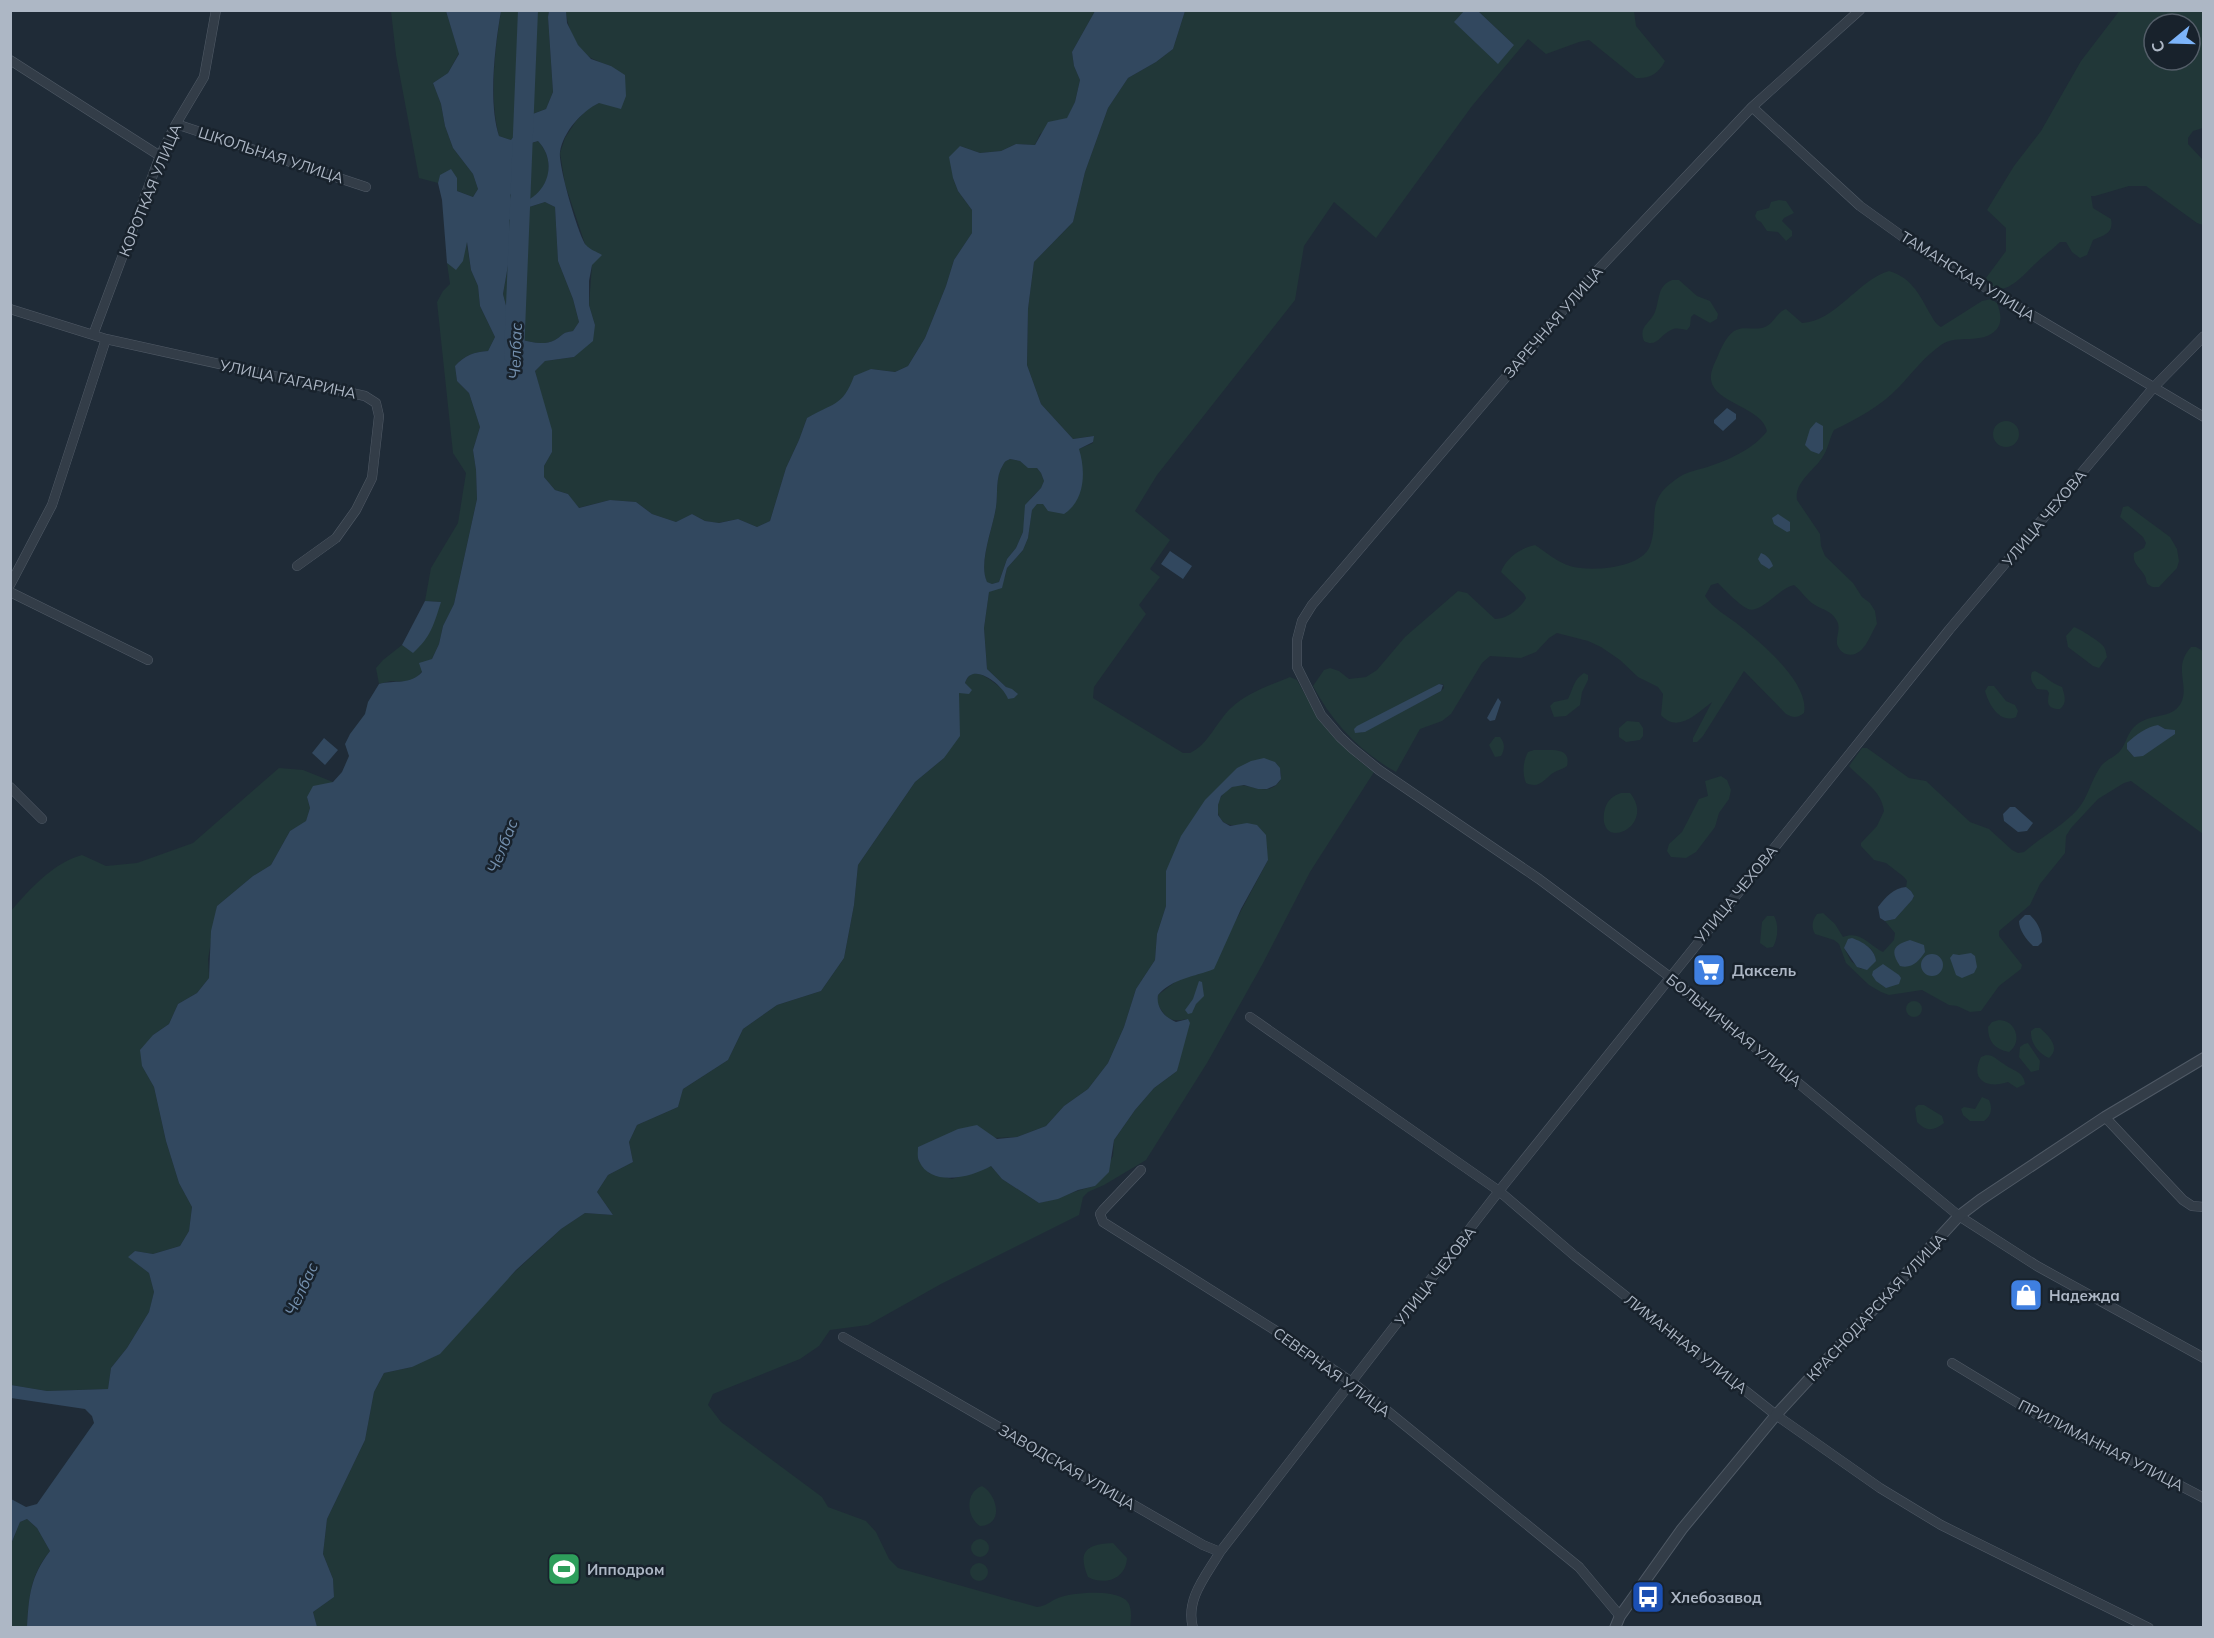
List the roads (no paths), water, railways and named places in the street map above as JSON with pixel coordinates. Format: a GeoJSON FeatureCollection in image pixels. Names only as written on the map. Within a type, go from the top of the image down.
{"type":"FeatureCollection","features":[{"type":"Feature","properties":{"kind":"street","name":"КОРОТКАЯ УЛИЦА"},"geometry":{"type":"LineString","coordinates":[[93,335],[160,156],[204,77],[216,10]]}},
{"type":"Feature","properties":{"kind":"street","name":"ЗАРЕЧНАЯ УЛИЦА"},"geometry":{"type":"LineString","coordinates":[[1297,667],[1297,640],[1302,621],[1312,605],[1592,276],[1752,107],[1860,10]]}},
{"type":"Feature","properties":{"kind":"street"},"geometry":{"type":"LineString","coordinates":[[10,60],[160,156]]}},
{"type":"Feature","properties":{"kind":"street","name":"ТАМАНСКАЯ УЛИЦА"},"geometry":{"type":"LineString","coordinates":[[1752,107],[1860,206],[1908,240],[1948,267],[2204,417]]}},
{"type":"Feature","properties":{"kind":"street","name":"ШКОЛЬНАЯ УЛИЦА"},"geometry":{"type":"LineString","coordinates":[[176,124],[366,187]]}},
{"type":"Feature","properties":{"kind":"street","name":"УЛИЦА ГАГАРИНА"},"geometry":{"type":"LineString","coordinates":[[10,309],[106,339],[364,396],[376,403],[379,416],[372,478],[367,489],[356,510],[336,538],[297,566]]}},
{"type":"Feature","properties":{"kind":"street","name":"УЛИЦА ЧЕХОВА"},"geometry":{"type":"LineString","coordinates":[[1220,1552],[1353,1383],[1499,1191],[1949,630],[2154,387],[2204,336]]}},
{"type":"Feature","properties":{"kind":"street"},"geometry":{"type":"LineString","coordinates":[[10,585],[52,505],[106,339]]}},
{"type":"Feature","properties":{"kind":"street"},"geometry":{"type":"LineString","coordinates":[[10,592],[148,660]]}},
{"type":"Feature","properties":{"kind":"street","name":"БОЛЬНИЧНАЯ УЛИЦА"},"geometry":{"type":"LineString","coordinates":[[1297,667],[1321,715],[1353,749],[1379,770],[1539,879],[1670,977],[1959,1216],[2037,1266],[2204,1358]]}},
{"type":"Feature","properties":{"kind":"street"},"geometry":{"type":"LineString","coordinates":[[10,787],[42,819]]}},
{"type":"Feature","properties":{"kind":"street","name":"ЛИМАННАЯ УЛИЦА"},"geometry":{"type":"LineString","coordinates":[[1250,1017],[1499,1191],[1575,1256],[1776,1414],[1880,1488],[1941,1525],[2149,1628]]}},
{"type":"Feature","properties":{"kind":"street","name":"КРАСНОДАРСКАЯ УЛИЦА"},"geometry":{"type":"LineString","coordinates":[[1615,1628],[1620,1616],[1683,1529],[1776,1414],[1959,1216],[2105,1117],[2204,1058]]}},
{"type":"Feature","properties":{"kind":"street"},"geometry":{"type":"LineString","coordinates":[[2105,1117],[2183,1200],[2192,1206],[2204,1207]]}},
{"type":"Feature","properties":{"kind":"street","name":"СЕВЕРНАЯ УЛИЦА"},"geometry":{"type":"LineString","coordinates":[[1141,1170],[1100,1214],[1103,1222],[1273,1329],[1353,1383],[1579,1567],[1620,1616]]}},
{"type":"Feature","properties":{"kind":"street","name":"ЗАВОДСКАЯ УЛИЦА"},"geometry":{"type":"LineString","coordinates":[[843,1337],[1203,1545],[1220,1552]]}},
{"type":"Feature","properties":{"kind":"street","name":"ПРИЛИМАННАЯ УЛИЦА"},"geometry":{"type":"LineString","coordinates":[[1952,1362],[2044,1419],[2204,1498]]}},
{"type":"Feature","properties":{"kind":"street"},"geometry":{"type":"LineString","coordinates":[[1193,1628],[1192,1603],[1197,1589],[1220,1552]]}},
{"type":"Feature","properties":{"kind":"water"},"geometry":{"type":"Polygon","coordinates":[[[446,11],[501,11],[495,57],[494,107],[499,136],[511,140],[530,115],[546,109],[553,92],[549,11],[566,11],[567,23],[578,45],[591,59],[611,66],[625,75],[626,96],[621,109],[599,103],[593,107],[569,130],[560,152],[565,184],[583,238],[587,246],[602,255],[592,265],[589,281],[589,305],[595,325],[593,341],[574,357],[545,361],[535,371],[552,430],[552,452],[544,466],[544,477],[555,490],[568,494],[579,508],[610,500],[636,502],[652,514],[676,522],[692,514],[705,521],[719,523],[738,519],[757,527],[770,521],[786,468],[807,418],[841,399],[846,394],[854,376],[871,369],[895,372],[908,366],[925,338],[954,260],[972,233],[972,210],[958,191],[949,157],[960,146],[980,153],[1001,151],[1016,144],[1035,145],[1048,122],[1067,118],[1075,102],[1080,80],[1074,66],[1072,52],[1095,11],[1185,11],[1173,49],[1128,78],[1108,108],[1085,172],[1073,222],[1034,262],[1028,309],[1027,365],[1041,404],[1073,439],[1094,436],[1093,442],[1079,449],[1083,476],[1076,501],[1064,514],[1048,511],[1043,504],[1037,504],[1032,510],[1028,538],[1023,550],[1007,568],[1002,588],[989,592],[984,628],[987,669],[1006,687],[1018,694],[1008,699],[1001,688],[981,675],[974,674],[965,683],[972,690],[969,694],[959,693],[960,736],[944,758],[915,782],[858,865],[854,905],[844,958],[821,991],[777,1005],[743,1029],[728,1060],[683,1089],[678,1107],[637,1125],[629,1142],[633,1162],[608,1175],[597,1192],[613,1215],[585,1213],[561,1229],[516,1270],[440,1354],[412,1367],[384,1373],[374,1392],[365,1440],[327,1519],[323,1554],[333,1579],[334,1597],[313,1612],[317,1627],[27,1627],[34,1578],[50,1551],[37,1528],[27,1519],[20,1522],[11,1544],[11,1499],[26,1507],[37,1504],[94,1423],[92,1416],[85,1409],[11,1398],[11,1385],[47,1391],[108,1389],[111,1368],[127,1348],[149,1312],[154,1292],[149,1273],[128,1257],[135,1251],[153,1254],[180,1246],[189,1231],[192,1207],[179,1183],[166,1141],[154,1087],[142,1066],[140,1050],[153,1035],[169,1024],[178,1004],[197,993],[209,978],[211,931],[217,906],[253,876],[271,865],[290,831],[306,821],[310,808],[307,797],[313,786],[333,782],[342,772],[349,756],[345,744],[365,714],[368,702],[379,684],[413,679],[422,672],[419,663],[432,659],[439,644],[443,626],[454,604],[477,499],[473,450],[480,427],[469,393],[457,381],[455,366],[470,355],[488,351],[495,337],[480,306],[478,286],[471,270],[467,242],[463,261],[456,270],[447,263],[442,200],[438,183],[440,175],[451,169],[457,178],[457,191],[473,197],[478,189],[473,174],[453,148],[433,83],[448,73],[459,54],[446,11]],[[538,141],[523,147],[515,158],[514,171],[518,186],[510,195],[512,204],[533,197],[546,181],[548,161],[538,141]],[[545,202],[526,208],[509,220],[511,248],[503,294],[511,325],[519,339],[546,343],[564,333],[573,331],[579,322],[573,299],[558,261],[555,207],[545,202]],[[1010,459],[1000,470],[996,507],[985,555],[985,574],[987,582],[992,584],[999,582],[1007,559],[1016,548],[1023,532],[1025,505],[1041,488],[1044,481],[1037,468],[1028,468],[1020,461],[1010,459]]]}},
{"type":"Feature","properties":{"kind":"water"},"geometry":{"type":"Polygon","coordinates":[[[1464,11],[1478,11],[1514,45],[1498,64],[1454,22],[1464,11]]]}},
{"type":"Feature","properties":{"kind":"water"},"geometry":{"type":"Polygon","coordinates":[[[1727,408],[1736,414],[1736,419],[1723,431],[1714,423],[1714,420],[1727,408]]]}},
{"type":"Feature","properties":{"kind":"water"},"geometry":{"type":"Polygon","coordinates":[[[1816,422],[1823,426],[1823,449],[1819,454],[1811,451],[1805,445],[1810,429],[1816,422]]]}},
{"type":"Feature","properties":{"kind":"water"},"geometry":{"type":"Polygon","coordinates":[[[1778,514],[1790,522],[1790,531],[1787,532],[1774,524],[1772,518],[1778,514]]]}},
{"type":"Feature","properties":{"kind":"water"},"geometry":{"type":"Polygon","coordinates":[[[1170,551],[1192,566],[1183,579],[1161,564],[1170,551]]]}},
{"type":"Feature","properties":{"kind":"water"},"geometry":{"type":"Polygon","coordinates":[[[1761,553],[1767,556],[1773,566],[1769,569],[1758,559],[1761,553]]]}},
{"type":"Feature","properties":{"kind":"water"},"geometry":{"type":"Polygon","coordinates":[[[425,601],[441,602],[428,636],[413,653],[402,645],[425,601]]]}},
{"type":"Feature","properties":{"kind":"water"},"geometry":{"type":"Polygon","coordinates":[[[1439,684],[1443,685],[1441,691],[1365,732],[1355,733],[1354,729],[1357,726],[1439,684]]]}},
{"type":"Feature","properties":{"kind":"water"},"geometry":{"type":"Polygon","coordinates":[[[1498,698],[1501,702],[1495,720],[1490,721],[1487,718],[1498,698]]]}},
{"type":"Feature","properties":{"kind":"water"},"geometry":{"type":"Polygon","coordinates":[[[2158,725],[2165,729],[2175,730],[2175,734],[2143,756],[2134,757],[2127,749],[2127,743],[2145,729],[2158,725]]]}},
{"type":"Feature","properties":{"kind":"water"},"geometry":{"type":"Polygon","coordinates":[[[324,738],[338,750],[325,765],[312,753],[324,738]]]}},
{"type":"Feature","properties":{"kind":"water"},"geometry":{"type":"Polygon","coordinates":[[[1264,758],[1275,762],[1280,768],[1281,779],[1276,785],[1267,789],[1244,785],[1232,787],[1221,796],[1218,815],[1230,826],[1247,823],[1257,825],[1266,835],[1268,860],[1241,909],[1214,969],[1177,981],[1158,995],[1160,1007],[1168,1017],[1176,1022],[1188,1019],[1190,1023],[1177,1071],[1154,1088],[1114,1140],[1109,1172],[1095,1186],[1039,1203],[1002,1179],[991,1166],[973,1174],[952,1178],[933,1175],[925,1169],[918,1159],[918,1147],[958,1129],[977,1125],[997,1139],[1017,1137],[1046,1126],[1064,1106],[1088,1089],[1108,1063],[1124,1027],[1136,989],[1155,960],[1157,934],[1166,906],[1166,871],[1181,836],[1205,800],[1237,768],[1264,758]]]}},
{"type":"Feature","properties":{"kind":"water"},"geometry":{"type":"Polygon","coordinates":[[[2010,807],[2015,807],[2033,823],[2027,831],[2018,832],[2004,821],[2003,814],[2010,807]]]}},
{"type":"Feature","properties":{"kind":"water"},"geometry":{"type":"Polygon","coordinates":[[[1906,887],[1914,896],[1912,900],[1895,919],[1885,921],[1880,918],[1878,907],[1881,903],[1894,891],[1906,887]]]}},
{"type":"Feature","properties":{"kind":"water"},"geometry":{"type":"Polygon","coordinates":[[[2025,915],[2030,915],[2039,927],[2042,942],[2038,946],[2033,946],[2025,937],[2019,924],[2025,915]]]}},
{"type":"Feature","properties":{"kind":"water"},"geometry":{"type":"Polygon","coordinates":[[[1852,938],[1864,944],[1875,957],[1876,961],[1867,970],[1857,967],[1844,948],[1848,939],[1852,938]]]}},
{"type":"Feature","properties":{"kind":"water"},"geometry":{"type":"Polygon","coordinates":[[[1910,940],[1924,945],[1925,952],[1915,963],[1900,966],[1895,956],[1895,949],[1910,940]]]}},
{"type":"Feature","properties":{"kind":"water"},"geometry":{"type":"Polygon","coordinates":[[[1971,953],[1975,956],[1977,967],[1974,973],[1962,978],[1956,975],[1950,958],[1953,954],[1971,953]]]}},
{"type":"Feature","properties":{"kind":"water"},"geometry":{"type":"Polygon","coordinates":[[[1932,954],[1940,957],[1943,965],[1940,973],[1932,976],[1924,973],[1921,965],[1924,957],[1932,954]]]}},
{"type":"Feature","properties":{"kind":"water"},"geometry":{"type":"Polygon","coordinates":[[[1883,964],[1899,975],[1901,978],[1899,984],[1886,988],[1876,981],[1872,975],[1873,971],[1883,964]]]}},
{"type":"Feature","properties":{"kind":"water"},"geometry":{"type":"Polygon","coordinates":[[[1199,981],[1202,982],[1204,996],[1196,1004],[1192,1013],[1188,1014],[1185,1010],[1193,999],[1199,981]]]}},
{"type":"Feature","properties":{"kind":"waterway","name":"Челбас"},"geometry":{"type":"LineString","coordinates":[[514,355],[528,10]]}},
{"type":"Feature","properties":{"kind":"place","name":"Даксель"},"geometry":{"type":"Point","coordinates":[1709,970]}},
{"type":"Feature","properties":{"kind":"place","name":"Надежда"},"geometry":{"type":"Point","coordinates":[2026,1295]}},
{"type":"Feature","properties":{"kind":"place","name":"Ипподром"},"geometry":{"type":"Point","coordinates":[564,1569]}},
{"type":"Feature","properties":{"kind":"place","name":"Хлебозавод"},"geometry":{"type":"Point","coordinates":[1648,1597]}}]}
